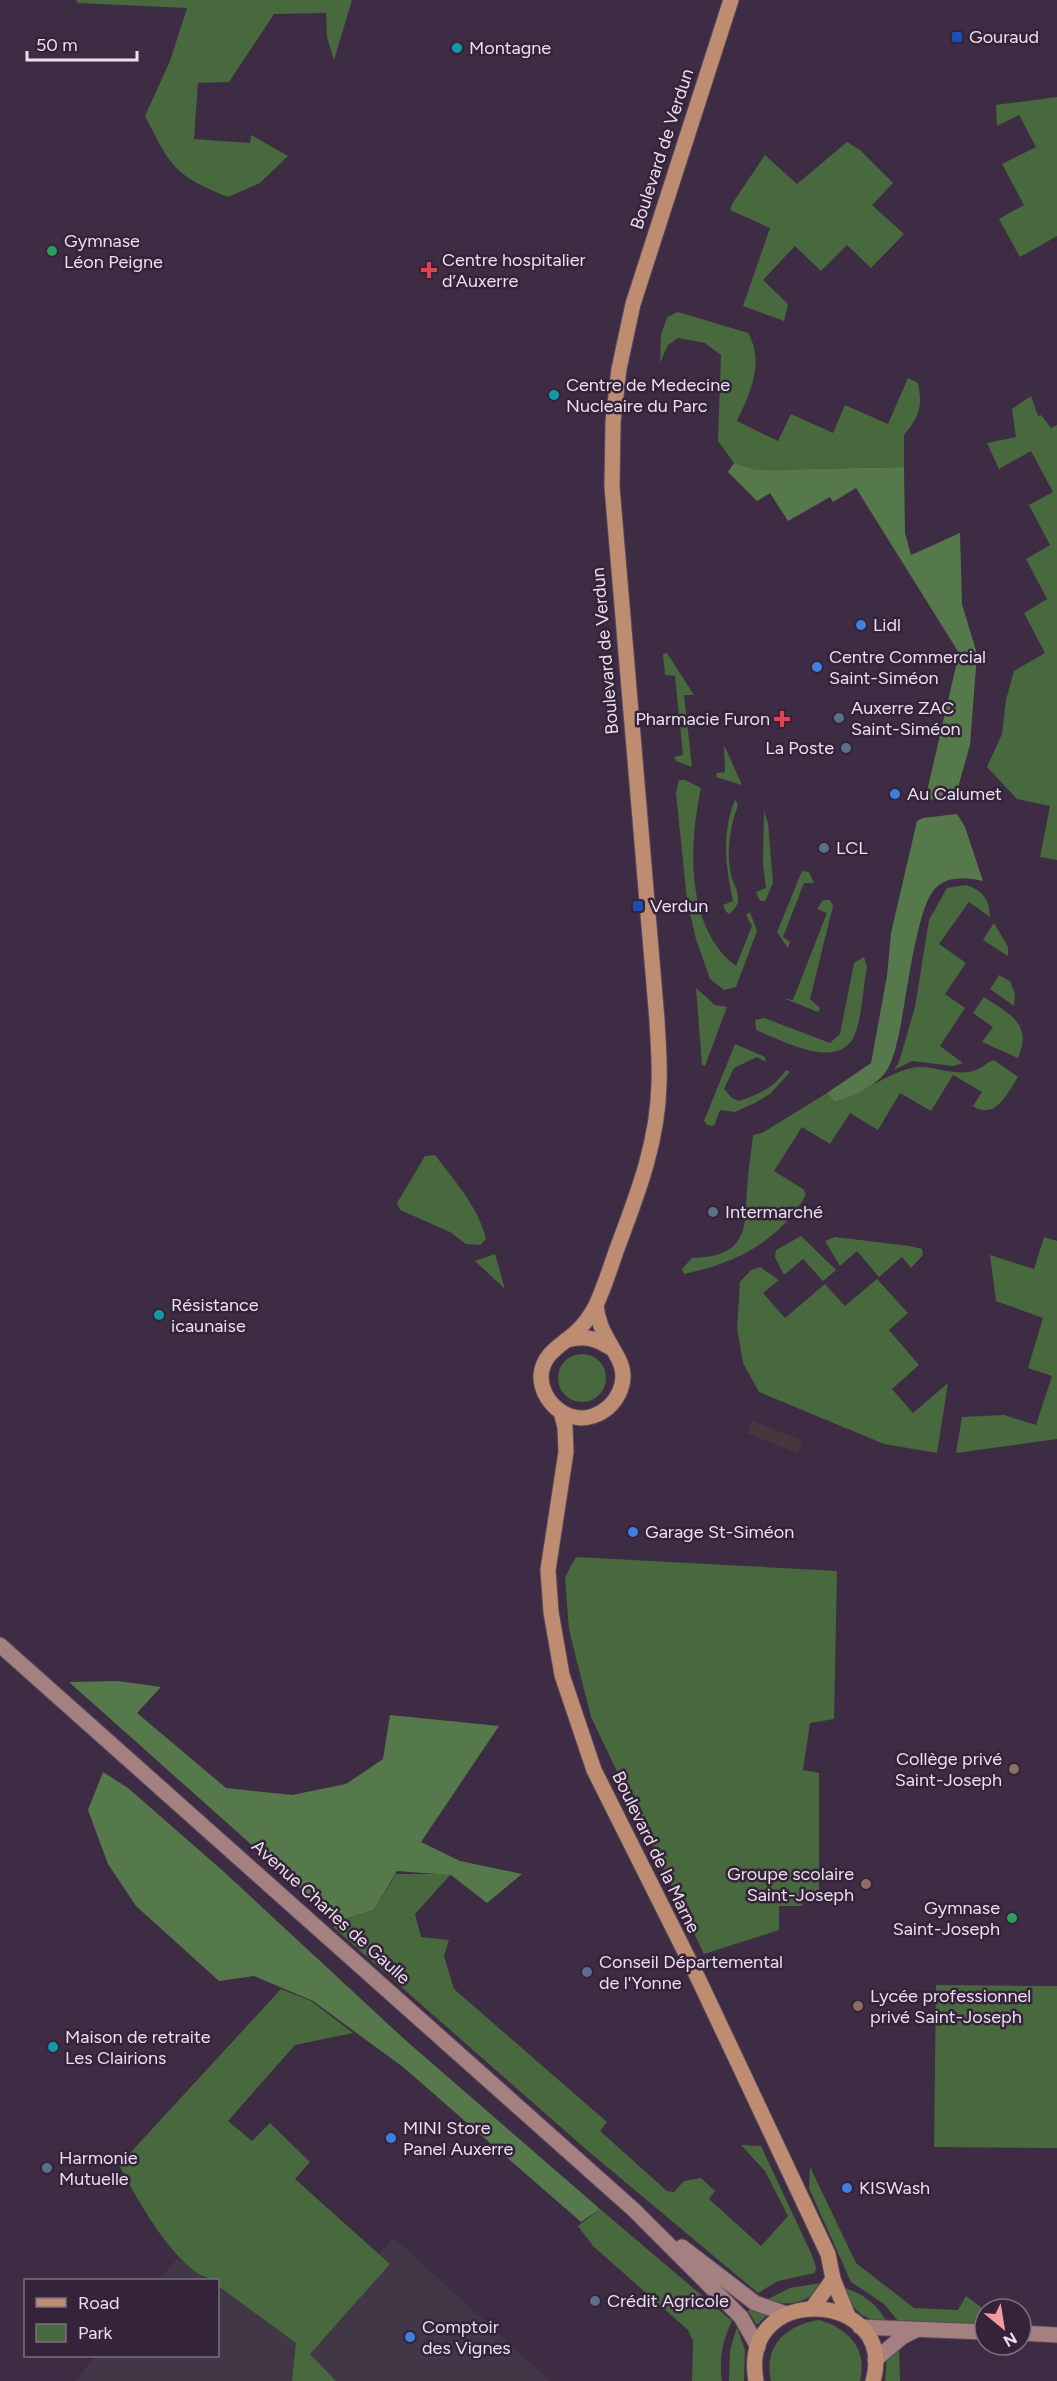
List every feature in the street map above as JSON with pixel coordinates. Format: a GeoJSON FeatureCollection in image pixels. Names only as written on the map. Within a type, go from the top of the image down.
{"type":"FeatureCollection","features":[{"type":"Feature","properties":{"kind":"main road","name":"Boulevard de Verdun"},"geometry":{"type":"LineString","coordinates":[[566,1340],[576,1333],[596,1305],[642,1184],[654,1134],[659,1085],[657,1020],[616,556],[612,487],[613,422],[618,369],[633,304],[732,0]]}},
{"type":"Feature","properties":{"kind":"main road"},"geometry":{"type":"LineString","coordinates":[[596,1305],[597,1318],[609,1347],[618,1358],[623,1383],[618,1397],[609,1408],[589,1417],[574,1417],[561,1412],[550,1402],[543,1389],[541,1375],[545,1361],[554,1348],[566,1340],[583,1336],[597,1339],[609,1347]]}},
{"type":"Feature","properties":{"kind":"main road"},"geometry":{"type":"LineString","coordinates":[[561,1412],[565,1427],[566,1452]]}},
{"type":"Feature","properties":{"kind":"main road"},"geometry":{"type":"LineString","coordinates":[[566,1452],[589,1417]]}},
{"type":"Feature","properties":{"kind":"main road","name":"Boulevard de la Marne"},"geometry":{"type":"LineString","coordinates":[[566,1452],[548,1570],[551,1612],[562,1675],[594,1770],[697,1976],[828,2254],[833,2279],[854,2321],[872,2348],[875,2360]]}},
{"type":"Feature","properties":{"kind":"main road","name":"Avenue Charles de Gaulle"},"geometry":{"type":"LineString","coordinates":[[0,1645],[634,2210],[741,2317],[758,2347]]}},
{"type":"Feature","properties":{"kind":"main road","name":"Avenue Charles de Gaulle"},"geometry":{"type":"LineString","coordinates":[[634,2210],[755,2303],[787,2314]]}},
{"type":"Feature","properties":{"kind":"main road"},"geometry":{"type":"LineString","coordinates":[[813,2307],[833,2279]]}},
{"type":"Feature","properties":{"kind":"main road"},"geometry":{"type":"LineString","coordinates":[[756,2381],[755,2363],[758,2347],[775,2322],[787,2314],[813,2307],[831,2309],[854,2321],[916,2330],[973,2332]]}},
{"type":"Feature","properties":{"kind":"main road"},"geometry":{"type":"LineString","coordinates":[[873,2381],[875,2360],[902,2337],[916,2330]]}},
{"type":"Feature","properties":{"kind":"main road"},"geometry":{"type":"LineString","coordinates":[[1033,2334],[1057,2335]]}},
{"type":"Feature","properties":{"kind":"shaded area"},"geometry":{"type":"Polygon","coordinates":[[[752,1421],[802,1440],[798,1453],[747,1433],[752,1421]]]}},
{"type":"Feature","properties":{"kind":"shaded area"},"geometry":{"type":"Polygon","coordinates":[[[394,2238],[550,2381],[75,2381],[95,2357],[219,2357],[219,2287],[296,2343],[394,2238]]]}},
{"type":"Feature","properties":{"kind":"shaded area"},"geometry":{"type":"Polygon","coordinates":[[[178,2258],[209,2279],[160,2279],[178,2258]]]}},
{"type":"Feature","properties":{"kind":"green space"},"geometry":{"type":"Polygon","coordinates":[[[76,0],[352,0],[334,60],[327,37],[326,13],[274,14],[229,82],[198,83],[194,139],[250,143],[251,135],[288,156],[260,183],[228,197],[196,182],[176,167],[161,147],[145,116],[170,61],[187,8],[78,3],[76,0]]]}},
{"type":"Feature","properties":{"kind":"green space"},"geometry":{"type":"Polygon","coordinates":[[[1057,97],[1057,236],[1020,257],[999,219],[1024,205],[1002,164],[1036,147],[1019,115],[997,126],[996,105],[1057,97]]]}},
{"type":"Feature","properties":{"kind":"green space"},"geometry":{"type":"Polygon","coordinates":[[[847,142],[860,150],[893,183],[872,205],[904,234],[871,268],[847,245],[821,271],[795,246],[763,280],[788,304],[784,321],[743,306],[770,228],[730,210],[732,204],[765,155],[797,184],[847,142]]]}},
{"type":"Feature","properties":{"kind":"green space"},"geometry":{"type":"Polygon","coordinates":[[[678,312],[748,333],[755,355],[754,378],[737,421],[778,441],[791,414],[833,433],[845,405],[888,424],[908,378],[918,383],[920,405],[913,423],[904,435],[904,467],[758,470],[734,463],[718,441],[721,355],[705,343],[678,338],[668,345],[660,363],[661,335],[667,317],[678,312]]]}},
{"type":"Feature","properties":{"kind":"green space"},"geometry":{"type":"Polygon","coordinates":[[[1031,396],[1038,416],[1041,415],[1051,428],[1057,425],[1057,860],[1040,857],[1050,806],[1017,799],[987,767],[1002,734],[1006,700],[1014,671],[1045,653],[1024,613],[1047,599],[1026,559],[1050,545],[1029,505],[1053,492],[1031,451],[999,469],[987,443],[1016,437],[1012,409],[1031,396]]]}},
{"type":"Feature","properties":{"kind":"green space"},"geometry":{"type":"Polygon","coordinates":[[[734,463],[758,470],[904,467],[905,533],[911,555],[960,533],[962,604],[977,654],[970,745],[955,798],[925,800],[959,653],[856,488],[833,502],[830,497],[788,521],[770,493],[757,501],[728,472],[734,463]]]}},
{"type":"Feature","properties":{"kind":"green space"},"geometry":{"type":"Polygon","coordinates":[[[667,653],[694,695],[684,695],[692,767],[676,761],[674,757],[683,755],[675,676],[665,675],[663,654],[667,653]]]}},
{"type":"Feature","properties":{"kind":"green space"},"geometry":{"type":"Polygon","coordinates":[[[724,745],[742,785],[716,777],[717,773],[725,772],[724,745]]]}},
{"type":"Feature","properties":{"kind":"green space"},"geometry":{"type":"Polygon","coordinates":[[[679,780],[685,780],[701,788],[694,834],[693,859],[699,907],[707,930],[719,949],[736,966],[752,926],[746,915],[750,912],[757,931],[736,987],[724,990],[710,979],[696,939],[687,900],[676,793],[679,780]]]}},
{"type":"Feature","properties":{"kind":"green space"},"geometry":{"type":"Polygon","coordinates":[[[735,800],[738,805],[731,831],[729,857],[738,900],[730,914],[726,912],[723,905],[733,901],[728,875],[726,838],[735,800]]]}},
{"type":"Feature","properties":{"kind":"green space"},"geometry":{"type":"Polygon","coordinates":[[[764,811],[768,823],[773,883],[765,901],[760,901],[756,892],[766,888],[763,863],[764,811]]]}},
{"type":"Feature","properties":{"kind":"green space"},"geometry":{"type":"Polygon","coordinates":[[[957,814],[965,827],[983,881],[963,878],[950,880],[943,882],[933,891],[927,902],[917,937],[899,1034],[890,1064],[885,1073],[869,1087],[834,1102],[827,1093],[871,1063],[887,976],[891,933],[917,821],[923,818],[957,814]]]}},
{"type":"Feature","properties":{"kind":"green space"},"geometry":{"type":"Polygon","coordinates":[[[802,871],[809,872],[814,883],[804,883],[783,937],[790,942],[788,948],[777,932],[802,871]]]}},
{"type":"Feature","properties":{"kind":"green space"},"geometry":{"type":"Polygon","coordinates":[[[966,885],[984,896],[990,917],[969,902],[939,944],[966,963],[945,994],[965,1008],[940,1046],[963,1063],[953,1066],[912,1061],[894,1070],[899,1062],[915,1007],[929,920],[947,888],[966,885]]]}},
{"type":"Feature","properties":{"kind":"green space"},"geometry":{"type":"Polygon","coordinates":[[[823,900],[830,900],[833,906],[810,999],[820,1008],[818,1012],[783,998],[793,1000],[827,913],[817,909],[823,900]]]}},
{"type":"Feature","properties":{"kind":"green space"},"geometry":{"type":"Polygon","coordinates":[[[994,923],[1008,947],[1008,956],[983,940],[994,923]]]}},
{"type":"Feature","properties":{"kind":"green space"},"geometry":{"type":"Polygon","coordinates":[[[864,957],[867,967],[859,1021],[854,1036],[846,1046],[835,1052],[808,1050],[756,1030],[755,1020],[764,1018],[830,1043],[840,1034],[854,963],[864,957]]]}},
{"type":"Feature","properties":{"kind":"green space"},"geometry":{"type":"Polygon","coordinates":[[[999,975],[1010,981],[1015,994],[1014,1006],[990,989],[999,975]]]}},
{"type":"Feature","properties":{"kind":"green space"},"geometry":{"type":"Polygon","coordinates":[[[696,988],[715,1005],[727,1007],[705,1066],[702,1065],[696,988]]]}},
{"type":"Feature","properties":{"kind":"green space"},"geometry":{"type":"Polygon","coordinates":[[[984,997],[1010,1015],[1020,1028],[1023,1036],[1018,1058],[982,1042],[993,1027],[973,1013],[984,997]]]}},
{"type":"Feature","properties":{"kind":"green space"},"geometry":{"type":"Polygon","coordinates":[[[735,1044],[765,1057],[766,1062],[757,1057],[734,1068],[724,1089],[732,1098],[739,1101],[753,1096],[766,1090],[786,1070],[790,1072],[771,1093],[735,1112],[720,1110],[714,1126],[707,1125],[704,1121],[735,1044]]]}},
{"type":"Feature","properties":{"kind":"green space"},"geometry":{"type":"Polygon","coordinates":[[[994,1060],[1018,1077],[1000,1103],[988,1110],[981,1110],[973,1106],[982,1092],[953,1075],[931,1111],[900,1093],[878,1130],[850,1113],[830,1144],[802,1127],[774,1171],[803,1189],[806,1195],[783,1226],[739,1257],[684,1274],[682,1269],[692,1258],[720,1254],[735,1245],[740,1238],[745,1223],[753,1135],[762,1133],[827,1093],[834,1102],[908,1069],[924,1067],[966,1072],[976,1070],[994,1060]]]}},
{"type":"Feature","properties":{"kind":"green space"},"geometry":{"type":"Polygon","coordinates":[[[435,1155],[478,1216],[486,1239],[480,1245],[466,1244],[450,1232],[400,1210],[397,1203],[425,1156],[435,1155]]]}},
{"type":"Feature","properties":{"kind":"green space"},"geometry":{"type":"Polygon","coordinates":[[[801,1236],[836,1270],[823,1281],[803,1259],[784,1275],[775,1257],[776,1250],[801,1236]]]}},
{"type":"Feature","properties":{"kind":"green space"},"geometry":{"type":"Polygon","coordinates":[[[835,1237],[910,1246],[922,1249],[923,1255],[911,1268],[902,1257],[879,1277],[857,1251],[840,1266],[825,1241],[835,1237]]]}},
{"type":"Feature","properties":{"kind":"green space"},"geometry":{"type":"Polygon","coordinates":[[[1044,1237],[1057,1241],[1057,1439],[956,1453],[962,1417],[1004,1415],[1036,1425],[1052,1376],[1028,1368],[1043,1318],[996,1301],[990,1255],[1034,1269],[1044,1237]]]}},
{"type":"Feature","properties":{"kind":"green space"},"geometry":{"type":"Polygon","coordinates":[[[495,1254],[505,1289],[475,1261],[495,1254]]]}},
{"type":"Feature","properties":{"kind":"green space"},"geometry":{"type":"Polygon","coordinates":[[[760,1267],[779,1280],[763,1293],[785,1318],[825,1284],[845,1306],[877,1279],[908,1313],[889,1330],[919,1365],[892,1389],[913,1413],[948,1383],[937,1453],[884,1444],[759,1392],[743,1363],[737,1328],[740,1282],[751,1270],[760,1267]]]}},
{"type":"Feature","properties":{"kind":"green space"},"geometry":{"type":"Polygon","coordinates":[[[582,1354],[599,1361],[606,1378],[599,1395],[582,1402],[565,1395],[558,1378],[565,1361],[582,1354]]]}},
{"type":"Feature","properties":{"kind":"green space"},"geometry":{"type":"Polygon","coordinates":[[[576,1557],[837,1571],[834,1719],[810,1723],[803,1770],[819,1773],[819,1895],[803,1895],[802,1906],[779,1906],[779,1930],[704,1954],[591,1717],[569,1630],[565,1577],[576,1557]]]}},
{"type":"Feature","properties":{"kind":"green space"},"geometry":{"type":"Polygon","coordinates":[[[118,1681],[161,1687],[137,1713],[226,1788],[292,1795],[346,1784],[383,1759],[390,1715],[499,1726],[421,1842],[460,1861],[522,1874],[487,1903],[451,1875],[397,1871],[374,1910],[337,1921],[69,1682],[118,1681]]]}},
{"type":"Feature","properties":{"kind":"green space"},"geometry":{"type":"Polygon","coordinates":[[[103,1772],[128,1788],[223,1871],[403,2038],[600,2209],[581,2222],[403,2067],[313,2001],[254,1976],[219,1981],[136,1906],[108,1864],[88,1810],[103,1772]]]}},
{"type":"Feature","properties":{"kind":"green space"},"geometry":{"type":"Polygon","coordinates":[[[396,1874],[451,1874],[415,1914],[421,1937],[449,1940],[444,1956],[454,1989],[607,2122],[600,2131],[667,2191],[674,2192],[684,2181],[701,2178],[715,2191],[709,2199],[761,2246],[788,2216],[765,2171],[741,2145],[761,2146],[811,2253],[816,2267],[815,2273],[778,2281],[758,2293],[588,2151],[333,1927],[337,1921],[374,1910],[396,1874]]]}},
{"type":"Feature","properties":{"kind":"green space"},"geometry":{"type":"Polygon","coordinates":[[[936,1985],[1057,1986],[1057,2148],[934,2147],[936,1985]]]}},
{"type":"Feature","properties":{"kind":"green space"},"geometry":{"type":"Polygon","coordinates":[[[281,1989],[311,2001],[353,2033],[295,2045],[228,2121],[252,2141],[270,2123],[310,2162],[295,2179],[390,2264],[310,2354],[336,2381],[292,2381],[296,2343],[219,2287],[219,2279],[203,2276],[174,2252],[147,2215],[119,2165],[281,1989]]]}},
{"type":"Feature","properties":{"kind":"green space"},"geometry":{"type":"Polygon","coordinates":[[[810,2167],[856,2263],[914,2308],[958,2310],[966,2296],[973,2301],[973,2325],[899,2322],[884,2304],[851,2282],[809,2188],[810,2167]]]}},
{"type":"Feature","properties":{"kind":"green space"},"geometry":{"type":"Polygon","coordinates":[[[600,2209],[732,2321],[722,2351],[722,2381],[692,2381],[693,2341],[688,2330],[593,2246],[578,2226],[600,2209]]]}},
{"type":"Feature","properties":{"kind":"green space"},"geometry":{"type":"Polygon","coordinates":[[[821,2283],[811,2296],[798,2302],[782,2303],[766,2300],[790,2288],[821,2283]]]}},
{"type":"Feature","properties":{"kind":"green space"},"geometry":{"type":"Polygon","coordinates":[[[845,2288],[869,2300],[886,2321],[871,2319],[860,2313],[851,2302],[845,2288]]]}},
{"type":"Feature","properties":{"kind":"green space"},"geometry":{"type":"Polygon","coordinates":[[[752,2307],[768,2314],[757,2325],[748,2311],[752,2307]]]}},
{"type":"Feature","properties":{"kind":"green space"},"geometry":{"type":"Polygon","coordinates":[[[819,2320],[839,2328],[853,2342],[861,2359],[860,2381],[771,2381],[770,2357],[780,2339],[796,2327],[819,2320]]]}},
{"type":"Feature","properties":{"kind":"green space"},"geometry":{"type":"Polygon","coordinates":[[[737,2327],[745,2350],[744,2381],[729,2381],[730,2350],[737,2327]]]}},
{"type":"Feature","properties":{"kind":"green space"},"geometry":{"type":"Polygon","coordinates":[[[899,2346],[900,2381],[885,2381],[887,2358],[899,2346]]]}},
{"type":"Feature","properties":{"kind":"place","name":"Gouraud"},"geometry":{"type":"Point","coordinates":[957,37]}},
{"type":"Feature","properties":{"kind":"place","name":"Montagne"},"geometry":{"type":"Point","coordinates":[457,48]}},
{"type":"Feature","properties":{"kind":"place","name":"Gymnase Léon Peigne"},"geometry":{"type":"Point","coordinates":[52,251]}},
{"type":"Feature","properties":{"kind":"place","name":"Centre hospitalier d’Auxerre"},"geometry":{"type":"Point","coordinates":[429,270]}},
{"type":"Feature","properties":{"kind":"place","name":"Centre de Medecine Nucleaire du Parc"},"geometry":{"type":"Point","coordinates":[554,395]}},
{"type":"Feature","properties":{"kind":"place","name":"Lidl"},"geometry":{"type":"Point","coordinates":[861,625]}},
{"type":"Feature","properties":{"kind":"place","name":"Centre Commercial Saint-Siméon"},"geometry":{"type":"Point","coordinates":[817,667]}},
{"type":"Feature","properties":{"kind":"place","name":"Auxerre ZAC Saint-Siméon"},"geometry":{"type":"Point","coordinates":[839,718]}},
{"type":"Feature","properties":{"kind":"place","name":"Pharmacie Furon"},"geometry":{"type":"Point","coordinates":[782,719]}},
{"type":"Feature","properties":{"kind":"place","name":"La Poste"},"geometry":{"type":"Point","coordinates":[846,748]}},
{"type":"Feature","properties":{"kind":"place","name":"Au Calumet"},"geometry":{"type":"Point","coordinates":[895,794]}},
{"type":"Feature","properties":{"kind":"place","name":"LCL"},"geometry":{"type":"Point","coordinates":[824,848]}},
{"type":"Feature","properties":{"kind":"place","name":"Verdun"},"geometry":{"type":"Point","coordinates":[638,906]}},
{"type":"Feature","properties":{"kind":"place","name":"Intermarché"},"geometry":{"type":"Point","coordinates":[713,1212]}},
{"type":"Feature","properties":{"kind":"place","name":"Résistance icaunaise"},"geometry":{"type":"Point","coordinates":[159,1315]}},
{"type":"Feature","properties":{"kind":"place","name":"Garage St-Siméon"},"geometry":{"type":"Point","coordinates":[633,1532]}},
{"type":"Feature","properties":{"kind":"place","name":"Collège privé Saint-Joseph"},"geometry":{"type":"Point","coordinates":[1014,1769]}},
{"type":"Feature","properties":{"kind":"place","name":"Groupe scolaire Saint-Joseph"},"geometry":{"type":"Point","coordinates":[866,1884]}},
{"type":"Feature","properties":{"kind":"place","name":"Gymnase Saint-Joseph"},"geometry":{"type":"Point","coordinates":[1012,1918]}},
{"type":"Feature","properties":{"kind":"place","name":"Conseil Départemental de l'Yonne"},"geometry":{"type":"Point","coordinates":[587,1972]}},
{"type":"Feature","properties":{"kind":"place","name":"Lycée professionnel privé Saint-Joseph"},"geometry":{"type":"Point","coordinates":[858,2006]}},
{"type":"Feature","properties":{"kind":"place","name":"Maison de retraite Les Clairions"},"geometry":{"type":"Point","coordinates":[53,2047]}},
{"type":"Feature","properties":{"kind":"place","name":"MINI Store Panel Auxerre"},"geometry":{"type":"Point","coordinates":[391,2138]}},
{"type":"Feature","properties":{"kind":"place","name":"Harmonie Mutuelle"},"geometry":{"type":"Point","coordinates":[47,2168]}},
{"type":"Feature","properties":{"kind":"place","name":"KISWash"},"geometry":{"type":"Point","coordinates":[847,2188]}},
{"type":"Feature","properties":{"kind":"place","name":"Crédit Agricole"},"geometry":{"type":"Point","coordinates":[595,2301]}},
{"type":"Feature","properties":{"kind":"place","name":"Comptoir des Vignes"},"geometry":{"type":"Point","coordinates":[410,2337]}}]}
